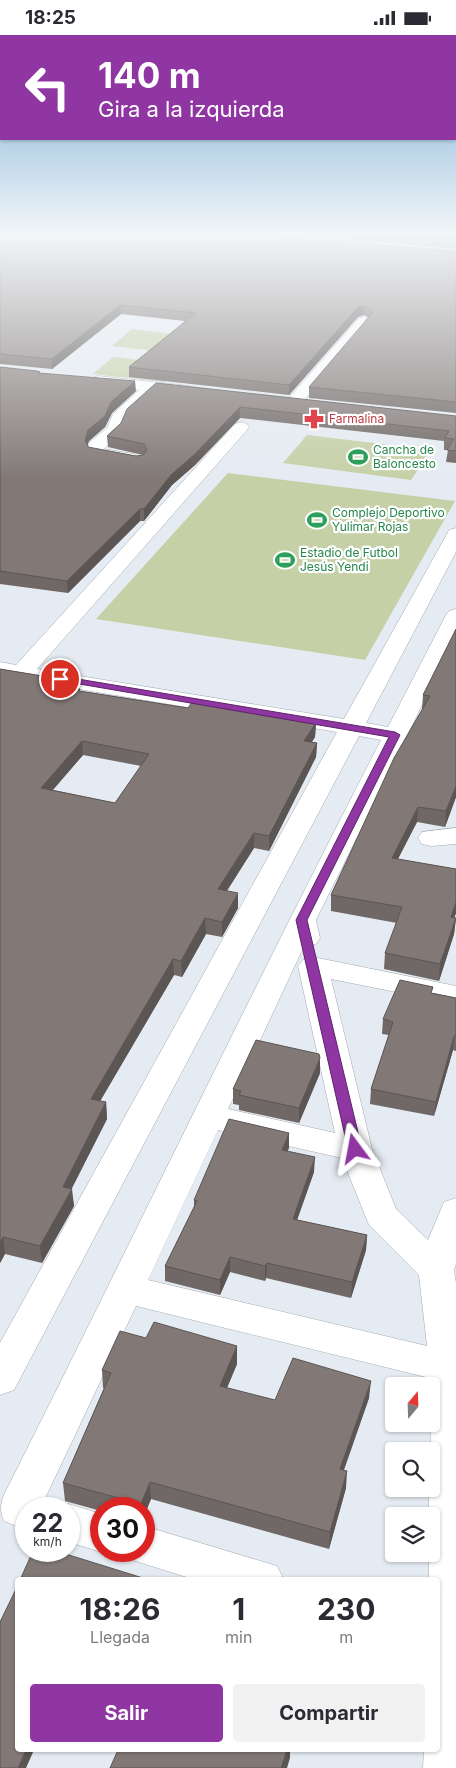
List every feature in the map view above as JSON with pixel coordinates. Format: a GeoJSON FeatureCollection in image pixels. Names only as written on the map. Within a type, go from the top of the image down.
{"type":"FeatureCollection","features":[{"type":"Feature","properties":{"kind":"street"},"geometry":{"type":"LineString","coordinates":[[294,402],[364,321]]}},
{"type":"Feature","properties":{"kind":"street"},"geometry":{"type":"LineString","coordinates":[[85,380],[209,393]]}},
{"type":"Feature","properties":{"kind":"street"},"geometry":{"type":"LineString","coordinates":[[137,460],[95,451],[96,447],[114,430],[120,417],[152,387]]}},
{"type":"Feature","properties":{"kind":"street"},"geometry":{"type":"LineString","coordinates":[[275,400],[313,404]]}},
{"type":"Feature","properties":{"kind":"street"},"geometry":{"type":"LineString","coordinates":[[22,672],[241,427]]}},
{"type":"Feature","properties":{"kind":"street"},"geometry":{"type":"LineString","coordinates":[[0,1379],[456,534]]}},
{"type":"Feature","properties":{"kind":"street"},"geometry":{"type":"LineString","coordinates":[[21,1497],[126,1289],[302,920],[456,615]]}},
{"type":"Feature","properties":{"kind":"street"},"geometry":{"type":"LineString","coordinates":[[0,669],[395,735]]}},
{"type":"Feature","properties":{"kind":"street"},"geometry":{"type":"LineString","coordinates":[[431,838],[456,836]]}},
{"type":"Feature","properties":{"kind":"street"},"geometry":{"type":"LineString","coordinates":[[302,920],[355,1149],[381,1216],[436,1270]]}},
{"type":"Feature","properties":{"kind":"street"},"geometry":{"type":"LineString","coordinates":[[313,966],[456,995]]}},
{"type":"Feature","properties":{"kind":"street"},"geometry":{"type":"LineString","coordinates":[[208,1116],[355,1149]]}},
{"type":"Feature","properties":{"kind":"street"},"geometry":{"type":"LineString","coordinates":[[447,1768],[453,1369],[436,1270],[456,1211]]}},
{"type":"Feature","properties":{"kind":"street"},"geometry":{"type":"LineString","coordinates":[[126,1289],[453,1369]]}},
{"type":"Feature","properties":{"kind":"street"},"geometry":{"type":"LineString","coordinates":[[155,1548],[252,1577]]}},
{"type":"Feature","properties":{"kind":"green space"},"geometry":{"type":"Polygon","coordinates":[[[132,329],[174,334],[155,351],[112,346],[132,329]]]}},
{"type":"Feature","properties":{"kind":"green space"},"geometry":{"type":"Polygon","coordinates":[[[113,357],[184,365],[165,382],[93,374],[113,357]]]}},
{"type":"Feature","properties":{"kind":"green space","name":"Cancha de Baloncesto"},"geometry":{"type":"Polygon","coordinates":[[[307,435],[431,450],[411,480],[283,463],[307,435]]]}},
{"type":"Feature","properties":{"kind":"green space","name":"Estadio de Futbol Jesús Yendi"},"geometry":{"type":"Polygon","coordinates":[[[228,473],[455,501],[365,660],[96,619],[228,473]]]}},
{"type":"Feature","properties":{"kind":"building"},"geometry":{"type":"Polygon","coordinates":[[[0,317],[105,317],[52,359],[0,354],[0,317]]]}},
{"type":"Feature","properties":{"kind":"building"},"geometry":{"type":"Polygon","coordinates":[[[191,317],[349,317],[289,385],[129,367],[191,317]]]}},
{"type":"Feature","properties":{"kind":"building"},"geometry":{"type":"Polygon","coordinates":[[[369,317],[456,317],[456,402],[309,387],[369,317]]]}},
{"type":"Feature","properties":{"kind":"building"},"geometry":{"type":"Polygon","coordinates":[[[0,367],[37,371],[39,373],[135,381],[111,402],[105,416],[88,430],[85,440],[88,447],[136,456],[143,455],[147,450],[144,444],[107,436],[121,423],[127,409],[156,383],[456,416],[456,451],[447,450],[454,439],[445,438],[449,431],[240,407],[195,454],[172,474],[144,509],[140,509],[67,581],[0,571],[0,367]]]}},
{"type":"Feature","properties":{"kind":"building"},"geometry":{"type":"Polygon","coordinates":[[[456,629],[456,786],[446,811],[418,807],[392,858],[456,869],[456,902],[451,917],[456,918],[440,964],[385,953],[402,907],[331,895],[394,758],[430,696],[423,695],[456,629]]]}},
{"type":"Feature","properties":{"kind":"building"},"geometry":{"type":"Polygon","coordinates":[[[0,669],[67,680],[61,686],[80,689],[79,691],[188,708],[192,702],[316,723],[304,741],[317,743],[269,836],[254,833],[218,889],[238,893],[222,922],[205,918],[181,961],[173,959],[91,1099],[106,1102],[63,1187],[72,1189],[40,1246],[3,1237],[0,1243],[0,669]],[[82,741],[41,788],[115,803],[149,754],[82,741]]]}},
{"type":"Feature","properties":{"kind":"building"},"geometry":{"type":"Polygon","coordinates":[[[400,980],[433,987],[431,993],[456,998],[456,1036],[454,1036],[436,1102],[371,1089],[393,1022],[383,1019],[400,980]]]}},
{"type":"Feature","properties":{"kind":"building"},"geometry":{"type":"Polygon","coordinates":[[[256,1040],[319,1054],[320,1058],[299,1108],[239,1095],[241,1091],[233,1089],[256,1040]]]}},
{"type":"Feature","properties":{"kind":"building"},"geometry":{"type":"Polygon","coordinates":[[[229,1119],[289,1133],[282,1150],[315,1157],[293,1219],[367,1235],[352,1282],[267,1263],[265,1266],[230,1257],[220,1280],[165,1266],[197,1201],[194,1200],[229,1119]]]}},
{"type":"Feature","properties":{"kind":"building"},"geometry":{"type":"Polygon","coordinates":[[[154,1322],[237,1346],[220,1386],[275,1400],[293,1358],[371,1381],[340,1469],[347,1471],[330,1532],[150,1482],[144,1497],[115,1497],[63,1483],[111,1373],[102,1370],[120,1331],[146,1338],[154,1322]]]}},
{"type":"Feature","properties":{"kind":"building"},"geometry":{"type":"Polygon","coordinates":[[[80,1558],[140,1577],[21,1577],[28,1562],[80,1562],[80,1558]]]}},
{"type":"Feature","properties":{"kind":"building"},"geometry":{"type":"Polygon","coordinates":[[[15,1591],[15,1752],[25,1752],[18,1768],[0,1768],[0,1622],[15,1591]]]}},
{"type":"Feature","properties":{"kind":"building"},"geometry":{"type":"Polygon","coordinates":[[[117,1752],[286,1752],[281,1768],[110,1768],[117,1752]]]}},
{"type":"Feature","properties":{"kind":"place","name":"Farmalina"},"geometry":{"type":"Point","coordinates":[314,419]}},
{"type":"Feature","properties":{"kind":"place","name":"Cancha de Baloncesto"},"geometry":{"type":"Point","coordinates":[358,457]}},
{"type":"Feature","properties":{"kind":"place","name":"Complejo Deportivo Yulimar Rojas"},"geometry":{"type":"Point","coordinates":[317,520]}},
{"type":"Feature","properties":{"kind":"place","name":"Estadio de Futbol Jesús Yendi"},"geometry":{"type":"Point","coordinates":[285,560]}},
{"type":"Feature","properties":{"kind":"route"},"geometry":{"type":"LineString","coordinates":[[60,679],[395,735],[302,920],[355,1149]]}}]}
